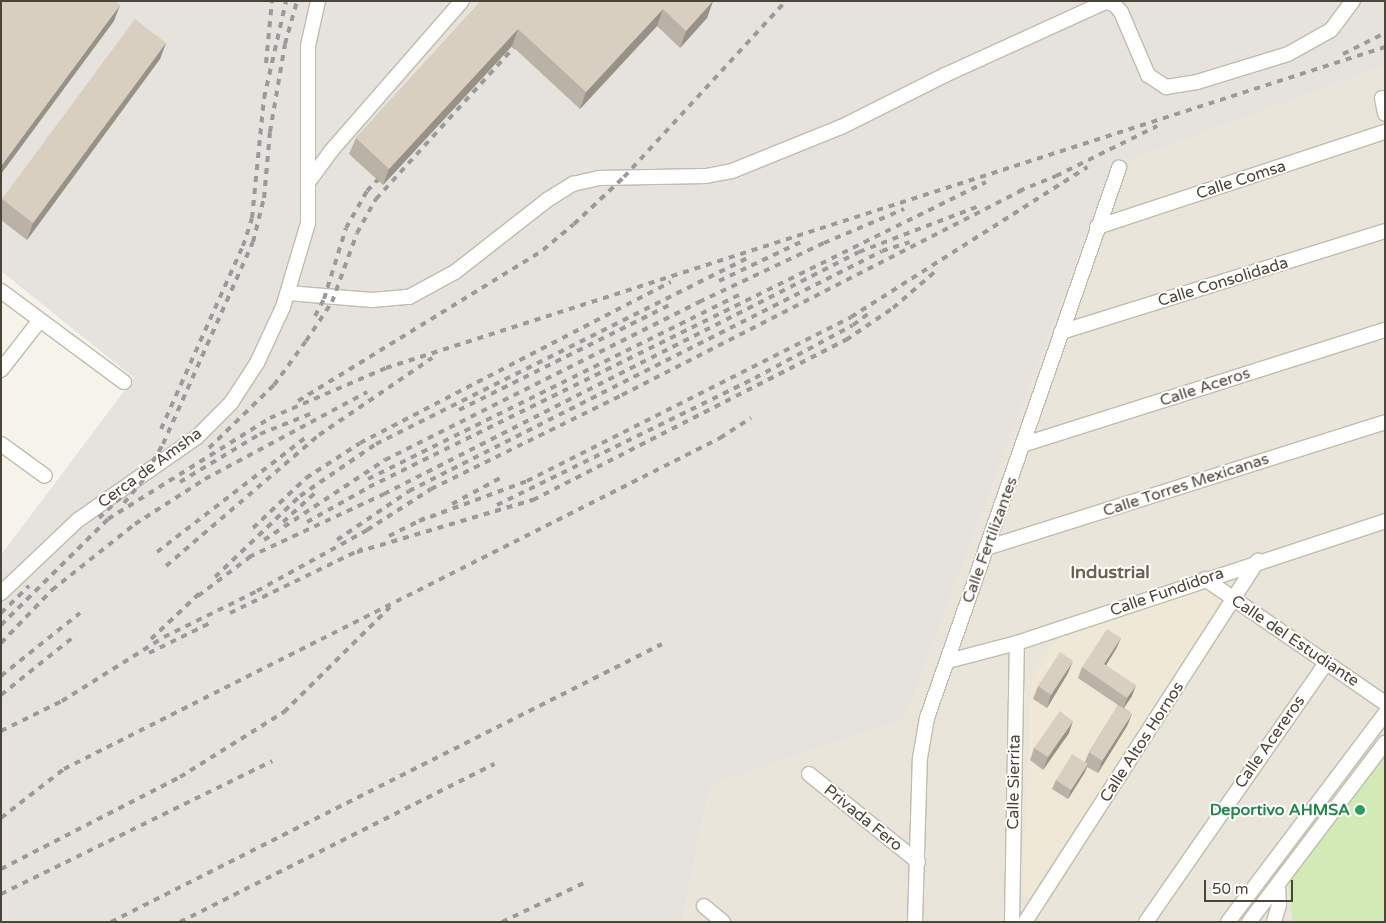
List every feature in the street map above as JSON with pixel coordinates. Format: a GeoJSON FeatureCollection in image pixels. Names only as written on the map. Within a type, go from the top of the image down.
{"type":"FeatureCollection","features":[{"type":"Feature","properties":{"kind":"street","name":"Cerca de Amsha"},"geometry":{"type":"LineString","coordinates":[[1,593],[78,520],[178,452],[231,403],[257,363],[288,293],[308,223],[310,180],[308,46],[318,1]]}},
{"type":"Feature","properties":{"kind":"street"},"geometry":{"type":"LineString","coordinates":[[310,180],[462,1]]}},
{"type":"Feature","properties":{"kind":"street"},"geometry":{"type":"LineString","coordinates":[[288,293],[372,300],[409,297],[455,272],[573,184],[599,178],[706,176],[732,171],[841,127],[945,74],[1105,2],[1114,4],[1121,12],[1148,75],[1166,87],[1197,82],[1288,54],[1331,30],[1353,1]]}},
{"type":"Feature","properties":{"kind":"street"},"geometry":{"type":"LineString","coordinates":[[1382,98],[1385,114]]}},
{"type":"Feature","properties":{"kind":"street","name":"Calle Comsa"},"geometry":{"type":"LineString","coordinates":[[1098,228],[1385,132]]}},
{"type":"Feature","properties":{"kind":"street","name":"Calle Fertilizantes"},"geometry":{"type":"LineString","coordinates":[[915,922],[922,739],[986,548],[1025,444],[1061,332],[1119,168]]}},
{"type":"Feature","properties":{"kind":"street","name":"Calle Consolidada"},"geometry":{"type":"LineString","coordinates":[[1061,332],[1385,231]]}},
{"type":"Feature","properties":{"kind":"street"},"geometry":{"type":"LineString","coordinates":[[1,291],[124,382]]}},
{"type":"Feature","properties":{"kind":"street"},"geometry":{"type":"LineString","coordinates":[[1,370],[40,320]]}},
{"type":"Feature","properties":{"kind":"street","name":"Calle Aceros"},"geometry":{"type":"LineString","coordinates":[[1025,444],[1385,330]]}},
{"type":"Feature","properties":{"kind":"street","name":"Calle Torres Mexicanas"},"geometry":{"type":"LineString","coordinates":[[986,548],[1385,422]]}},
{"type":"Feature","properties":{"kind":"street"},"geometry":{"type":"LineString","coordinates":[[1,444],[45,476]]}},
{"type":"Feature","properties":{"kind":"street","name":"Calle Fundidora"},"geometry":{"type":"LineString","coordinates":[[948,661],[1017,642],[1258,561],[1385,521]]}},
{"type":"Feature","properties":{"kind":"street","name":"Calle Altos Hornos"},"geometry":{"type":"LineString","coordinates":[[1025,922],[1258,561]]}},
{"type":"Feature","properties":{"kind":"street","name":"Calle del Estudiante"},"geometry":{"type":"LineString","coordinates":[[1205,579],[1385,703]]}},
{"type":"Feature","properties":{"kind":"street","name":"Calle Sierrita"},"geometry":{"type":"LineString","coordinates":[[1012,922],[1017,642]]}},
{"type":"Feature","properties":{"kind":"street","name":"Calle Acereros"},"geometry":{"type":"LineString","coordinates":[[1146,922],[1327,662]]}},
{"type":"Feature","properties":{"kind":"street"},"geometry":{"type":"LineString","coordinates":[[1228,922],[1385,714]]}},
{"type":"Feature","properties":{"kind":"street"},"geometry":{"type":"LineString","coordinates":[[1249,922],[1278,887],[1385,743]]}},
{"type":"Feature","properties":{"kind":"street","name":"Privada Fero"},"geometry":{"type":"LineString","coordinates":[[808,774],[918,862]]}},
{"type":"Feature","properties":{"kind":"street"},"geometry":{"type":"LineString","coordinates":[[1274,922],[1279,905],[1278,887]]}},
{"type":"Feature","properties":{"kind":"street"},"geometry":{"type":"LineString","coordinates":[[704,906],[724,922]]}},
{"type":"Feature","properties":{"kind":"shaded area"},"geometry":{"type":"Polygon","coordinates":[[[1,1],[1385,1],[1385,66],[1112,167],[905,719],[710,786],[682,922],[1,922],[1,555],[134,378],[1,271],[1,1]]]}},
{"type":"Feature","properties":{"kind":"shaded area","name":"Industrial"},"geometry":{"type":"Polygon","coordinates":[[[1385,66],[1385,922],[682,922],[710,786],[905,719],[1112,167],[1385,66]]]}},
{"type":"Feature","properties":{"kind":"shaded area"},"geometry":{"type":"Polygon","coordinates":[[[1208,587],[1225,600],[1030,896],[1022,896],[1032,679],[1059,635],[1208,587]]]}},
{"type":"Feature","properties":{"kind":"green space","name":"Deportivo AHMSA"},"geometry":{"type":"Polygon","coordinates":[[[1385,746],[1385,922],[1293,922],[1287,875],[1385,746]]]}},
{"type":"Feature","properties":{"kind":"building"},"geometry":{"type":"Polygon","coordinates":[[[1,1],[116,1],[120,5],[1,166],[1,1]]]}},
{"type":"Feature","properties":{"kind":"building"},"geometry":{"type":"Polygon","coordinates":[[[481,1],[713,1],[686,31],[663,9],[586,92],[518,29],[389,169],[356,138],[481,1]]]}},
{"type":"Feature","properties":{"kind":"building"},"geometry":{"type":"Polygon","coordinates":[[[135,19],[166,43],[33,223],[2,199],[135,19]]]}},
{"type":"Feature","properties":{"kind":"building"},"geometry":{"type":"Polygon","coordinates":[[[1107,629],[1121,638],[1104,664],[1136,685],[1127,698],[1082,667],[1107,629]]]}},
{"type":"Feature","properties":{"kind":"building"},"geometry":{"type":"Polygon","coordinates":[[[1060,652],[1073,661],[1051,695],[1038,686],[1060,652]]]}},
{"type":"Feature","properties":{"kind":"building"},"geometry":{"type":"Polygon","coordinates":[[[1118,705],[1132,714],[1102,761],[1089,752],[1118,705]]]}},
{"type":"Feature","properties":{"kind":"building"},"geometry":{"type":"Polygon","coordinates":[[[1060,711],[1073,721],[1048,757],[1034,748],[1060,711]]]}},
{"type":"Feature","properties":{"kind":"building"},"geometry":{"type":"Polygon","coordinates":[[[1072,754],[1088,764],[1071,790],[1056,780],[1072,754]]]}},
{"type":"Feature","properties":{"kind":"railway"},"geometry":{"type":"LineString","coordinates":[[266,63],[272,1]]}},
{"type":"Feature","properties":{"kind":"railway"},"geometry":{"type":"LineString","coordinates":[[161,429],[243,246],[252,218],[264,98],[286,1]]}},
{"type":"Feature","properties":{"kind":"railway"},"geometry":{"type":"LineString","coordinates":[[124,503],[141,483],[163,444],[253,242],[264,198],[270,132],[285,44],[297,1]]}},
{"type":"Feature","properties":{"kind":"railway"},"geometry":{"type":"LineString","coordinates":[[298,401],[543,250],[624,177],[786,1]]}},
{"type":"Feature","properties":{"kind":"railway"},"geometry":{"type":"LineString","coordinates":[[1343,54],[1385,33]]}},
{"type":"Feature","properties":{"kind":"railway"},"geometry":{"type":"LineString","coordinates":[[209,448],[274,385],[306,341],[332,302],[357,233],[376,199],[517,44]]}},
{"type":"Feature","properties":{"kind":"railway"},"geometry":{"type":"LineString","coordinates":[[108,519],[270,418],[386,368],[1385,47]]}},
{"type":"Feature","properties":{"kind":"railway"},"geometry":{"type":"LineString","coordinates":[[1019,191],[1056,176],[1157,126]]}},
{"type":"Feature","properties":{"kind":"railway"},"geometry":{"type":"LineString","coordinates":[[419,521],[527,481],[851,317],[1087,167]]}},
{"type":"Feature","properties":{"kind":"railway"},"geometry":{"type":"LineString","coordinates":[[315,316],[324,299],[346,228],[367,191],[387,170]]}},
{"type":"Feature","properties":{"kind":"railway"},"geometry":{"type":"LineString","coordinates":[[307,522],[369,487],[986,182]]}},
{"type":"Feature","properties":{"kind":"railway"},"geometry":{"type":"LineString","coordinates":[[1,731],[62,701],[164,637],[257,591],[367,530],[431,489],[622,395],[1024,189]]}},
{"type":"Feature","properties":{"kind":"railway"},"geometry":{"type":"LineString","coordinates":[[249,557],[384,494],[859,252],[979,206]]}},
{"type":"Feature","properties":{"kind":"railway"},"geometry":{"type":"LineString","coordinates":[[264,540],[385,460],[699,302],[824,243],[904,209]]}},
{"type":"Feature","properties":{"kind":"railway"},"geometry":{"type":"LineString","coordinates":[[719,281],[805,240]]}},
{"type":"Feature","properties":{"kind":"railway"},"geometry":{"type":"LineString","coordinates":[[337,540],[409,491],[882,251],[910,242]]}},
{"type":"Feature","properties":{"kind":"railway"},"geometry":{"type":"LineString","coordinates":[[215,577],[300,496],[376,444],[750,257]]}},
{"type":"Feature","properties":{"kind":"railway"},"geometry":{"type":"LineString","coordinates":[[357,552],[533,500],[846,340],[893,308],[938,269]]}},
{"type":"Feature","properties":{"kind":"railway"},"geometry":{"type":"LineString","coordinates":[[253,528],[306,478],[360,443],[671,282]]}},
{"type":"Feature","properties":{"kind":"railway"},"geometry":{"type":"LineString","coordinates":[[368,479],[740,294]]}},
{"type":"Feature","properties":{"kind":"railway"},"geometry":{"type":"LineString","coordinates":[[459,410],[674,303]]}},
{"type":"Feature","properties":{"kind":"railway"},"geometry":{"type":"LineString","coordinates":[[497,505],[755,378],[853,325],[872,311]]}},
{"type":"Feature","properties":{"kind":"railway"},"geometry":{"type":"LineString","coordinates":[[166,566],[319,435],[432,358]]}},
{"type":"Feature","properties":{"kind":"railway"},"geometry":{"type":"LineString","coordinates":[[1,643],[52,590],[135,524],[205,479],[367,392]]}},
{"type":"Feature","properties":{"kind":"railway"},"geometry":{"type":"LineString","coordinates":[[180,482],[260,434],[315,412]]}},
{"type":"Feature","properties":{"kind":"railway"},"geometry":{"type":"LineString","coordinates":[[1,818],[64,769],[720,438],[751,418]]}},
{"type":"Feature","properties":{"kind":"railway"},"geometry":{"type":"LineString","coordinates":[[157,552],[309,435]]}},
{"type":"Feature","properties":{"kind":"railway"},"geometry":{"type":"LineString","coordinates":[[452,504],[502,477]]}},
{"type":"Feature","properties":{"kind":"railway"},"geometry":{"type":"LineString","coordinates":[[99,518],[126,492]]}},
{"type":"Feature","properties":{"kind":"railway"},"geometry":{"type":"LineString","coordinates":[[283,522],[316,492]]}},
{"type":"Feature","properties":{"kind":"railway"},"geometry":{"type":"LineString","coordinates":[[1,625],[112,515]]}},
{"type":"Feature","properties":{"kind":"railway"},"geometry":{"type":"LineString","coordinates":[[389,536],[425,518]]}},
{"type":"Feature","properties":{"kind":"railway"},"geometry":{"type":"LineString","coordinates":[[230,613],[362,549]]}},
{"type":"Feature","properties":{"kind":"railway"},"geometry":{"type":"LineString","coordinates":[[198,596],[254,554]]}},
{"type":"Feature","properties":{"kind":"railway"},"geometry":{"type":"LineString","coordinates":[[1,613],[29,586]]}},
{"type":"Feature","properties":{"kind":"railway"},"geometry":{"type":"LineString","coordinates":[[151,639],[202,591]]}},
{"type":"Feature","properties":{"kind":"railway"},"geometry":{"type":"LineString","coordinates":[[1,869],[180,777],[284,712],[390,607]]}},
{"type":"Feature","properties":{"kind":"railway"},"geometry":{"type":"LineString","coordinates":[[1,676],[80,613]]}},
{"type":"Feature","properties":{"kind":"railway"},"geometry":{"type":"LineString","coordinates":[[149,653],[214,621]]}},
{"type":"Feature","properties":{"kind":"railway"},"geometry":{"type":"LineString","coordinates":[[1,695],[76,635]]}},
{"type":"Feature","properties":{"kind":"railway"},"geometry":{"type":"LineString","coordinates":[[111,922],[662,644]]}},
{"type":"Feature","properties":{"kind":"railway"},"geometry":{"type":"LineString","coordinates":[[1,894],[272,761]]}},
{"type":"Feature","properties":{"kind":"railway"},"geometry":{"type":"LineString","coordinates":[[180,922],[494,764]]}},
{"type":"Feature","properties":{"kind":"railway"},"geometry":{"type":"LineString","coordinates":[[502,922],[588,881]]}},
{"type":"Feature","properties":{"kind":"place","name":"Deportivo AHMSA"},"geometry":{"type":"Point","coordinates":[1360,810]}},
{"type":"Feature","properties":{"kind":"district","name":"Industrial"},"geometry":{"type":"Point","coordinates":[1110,572]}}]}
